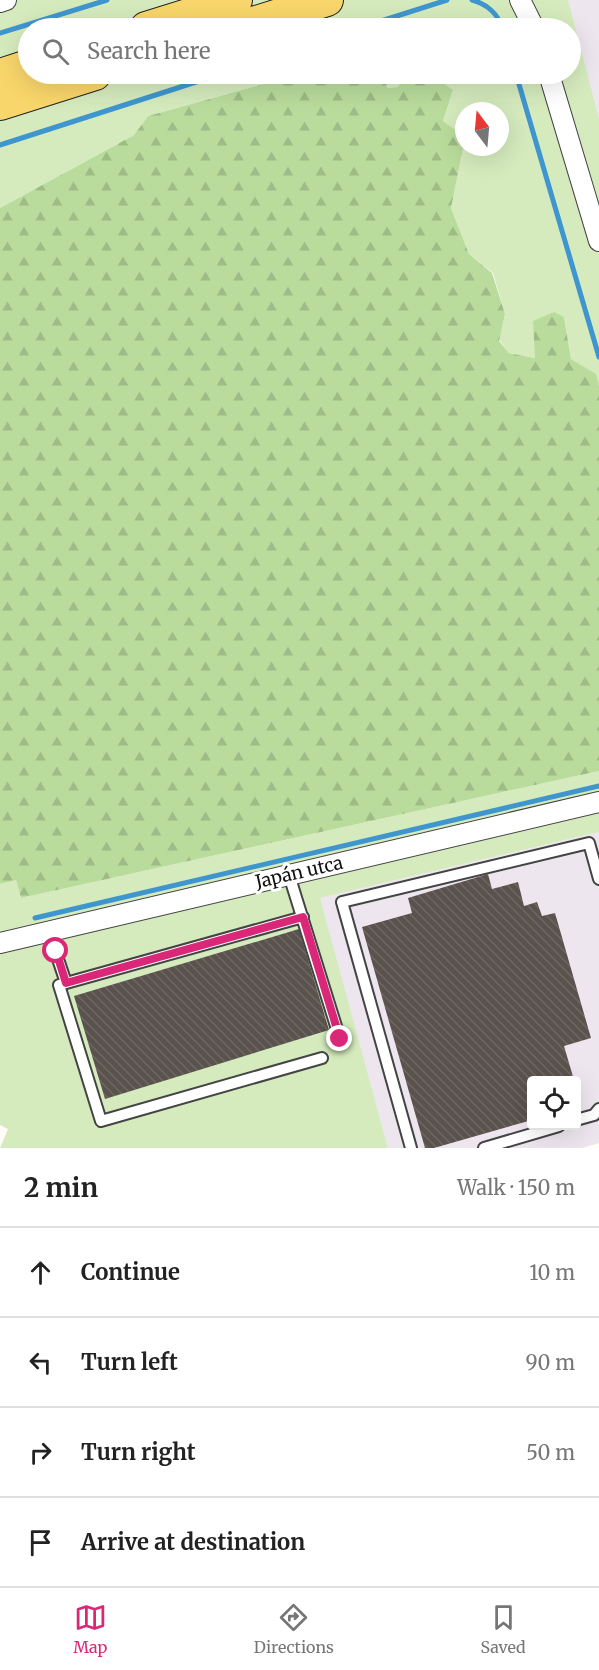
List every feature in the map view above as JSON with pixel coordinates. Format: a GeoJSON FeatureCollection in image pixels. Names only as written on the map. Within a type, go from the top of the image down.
{"type":"FeatureCollection","features":[{"type":"Feature","properties":{"kind":"main road"},"geometry":{"type":"LineString","coordinates":[[178,18],[236,0]]}},
{"type":"Feature","properties":{"kind":"main road"},"geometry":{"type":"LineString","coordinates":[[269,18],[327,0]]}},
{"type":"Feature","properties":{"kind":"main road"},"geometry":{"type":"LineString","coordinates":[[0,75],[18,69]]}},
{"type":"Feature","properties":{"kind":"main road"},"geometry":{"type":"LineString","coordinates":[[0,104],[63,84]]}},
{"type":"Feature","properties":{"kind":"street"},"geometry":{"type":"LineString","coordinates":[[0,2],[6,0]]}},
{"type":"Feature","properties":{"kind":"street"},"geometry":{"type":"LineString","coordinates":[[520,0],[530,18]]}},
{"type":"Feature","properties":{"kind":"street"},"geometry":{"type":"LineString","coordinates":[[534,0],[535,18]]}},
{"type":"Feature","properties":{"kind":"street"},"geometry":{"type":"LineString","coordinates":[[552,84],[599,241]]}},
{"type":"Feature","properties":{"kind":"street","name":"Japán utca"},"geometry":{"type":"LineString","coordinates":[[0,943],[599,802]]}},
{"type":"Feature","properties":{"kind":"lane"},"geometry":{"type":"LineString","coordinates":[[411,1148],[342,902],[589,843],[599,879]]}},
{"type":"Feature","properties":{"kind":"lane"},"geometry":{"type":"LineString","coordinates":[[289,875],[340,1039]]}},
{"type":"Feature","properties":{"kind":"lane"},"geometry":{"type":"LineString","coordinates":[[303,917],[59,985],[101,1121],[322,1058]]}},
{"type":"Feature","properties":{"kind":"lane"},"geometry":{"type":"LineString","coordinates":[[49,932],[66,983]]}},
{"type":"Feature","properties":{"kind":"lane"},"geometry":{"type":"LineString","coordinates":[[581,1119],[594,1115],[599,1109]]}},
{"type":"Feature","properties":{"kind":"lane"},"geometry":{"type":"LineString","coordinates":[[484,1148],[543,1130]]}},
{"type":"Feature","properties":{"kind":"shaded area"},"geometry":{"type":"Polygon","coordinates":[[[599,0],[599,118],[581,52],[581,18],[572,18],[567,1],[599,0]]]}},
{"type":"Feature","properties":{"kind":"shaded area"},"geometry":{"type":"Polygon","coordinates":[[[599,832],[599,1143],[582,1148],[388,1148],[319,898],[599,832]]]}},
{"type":"Feature","properties":{"kind":"green space"},"geometry":{"type":"Polygon","coordinates":[[[0,0],[568,0],[573,18],[18,18],[18,84],[263,84],[148,116],[134,135],[0,208],[0,0]]]}},
{"type":"Feature","properties":{"kind":"green space"},"geometry":{"type":"Polygon","coordinates":[[[581,49],[599,118],[599,386],[595,374],[571,359],[564,317],[554,313],[536,358],[509,353],[499,340],[505,314],[493,273],[469,254],[451,208],[462,156],[509,156],[509,102],[455,102],[455,130],[443,121],[453,90],[445,84],[581,84],[581,49]]]}},
{"type":"Feature","properties":{"kind":"green space"},"geometry":{"type":"Polygon","coordinates":[[[263,84],[386,84],[387,88],[398,87],[400,84],[445,84],[453,90],[443,121],[455,130],[455,156],[462,156],[451,208],[469,254],[492,273],[505,314],[499,341],[509,353],[535,358],[533,321],[554,312],[564,317],[571,359],[596,374],[599,386],[599,771],[21,898],[16,880],[0,884],[0,208],[134,135],[148,116],[263,84]]]}},
{"type":"Feature","properties":{"kind":"green space"},"geometry":{"type":"Polygon","coordinates":[[[386,84],[400,84],[398,87],[387,88],[386,84]]]}},
{"type":"Feature","properties":{"kind":"green space"},"geometry":{"type":"Polygon","coordinates":[[[599,771],[599,832],[320,898],[388,1148],[0,1148],[8,1129],[0,1125],[0,884],[16,880],[21,898],[599,771]]]}},
{"type":"Feature","properties":{"kind":"building"},"geometry":{"type":"Polygon","coordinates":[[[488,874],[492,889],[518,882],[524,906],[537,902],[542,916],[555,913],[591,1038],[564,1046],[573,1076],[527,1076],[527,1121],[434,1148],[425,1148],[362,927],[412,913],[408,898],[488,874]]]}},
{"type":"Feature","properties":{"kind":"building"},"geometry":{"type":"Polygon","coordinates":[[[299,929],[329,1030],[105,1099],[74,996],[299,929]]]}},
{"type":"Feature","properties":{"kind":"waterway"},"geometry":{"type":"LineString","coordinates":[[49,18],[107,0]]}},
{"type":"Feature","properties":{"kind":"waterway"},"geometry":{"type":"LineString","coordinates":[[390,18],[447,0]]}},
{"type":"Feature","properties":{"kind":"waterway"},"geometry":{"type":"LineString","coordinates":[[472,0],[491,10],[498,18]]}},
{"type":"Feature","properties":{"kind":"waterway"},"geometry":{"type":"LineString","coordinates":[[0,33],[18,27]]}},
{"type":"Feature","properties":{"kind":"waterway"},"geometry":{"type":"LineString","coordinates":[[0,145],[190,84]]}},
{"type":"Feature","properties":{"kind":"waterway"},"geometry":{"type":"LineString","coordinates":[[519,84],[599,357]]}},
{"type":"Feature","properties":{"kind":"waterway"},"geometry":{"type":"LineString","coordinates":[[35,918],[599,786]]}},
{"type":"Feature","properties":{"kind":"route"},"geometry":{"type":"LineString","coordinates":[[56,951],[66,983],[303,917],[340,1039]]}}]}
